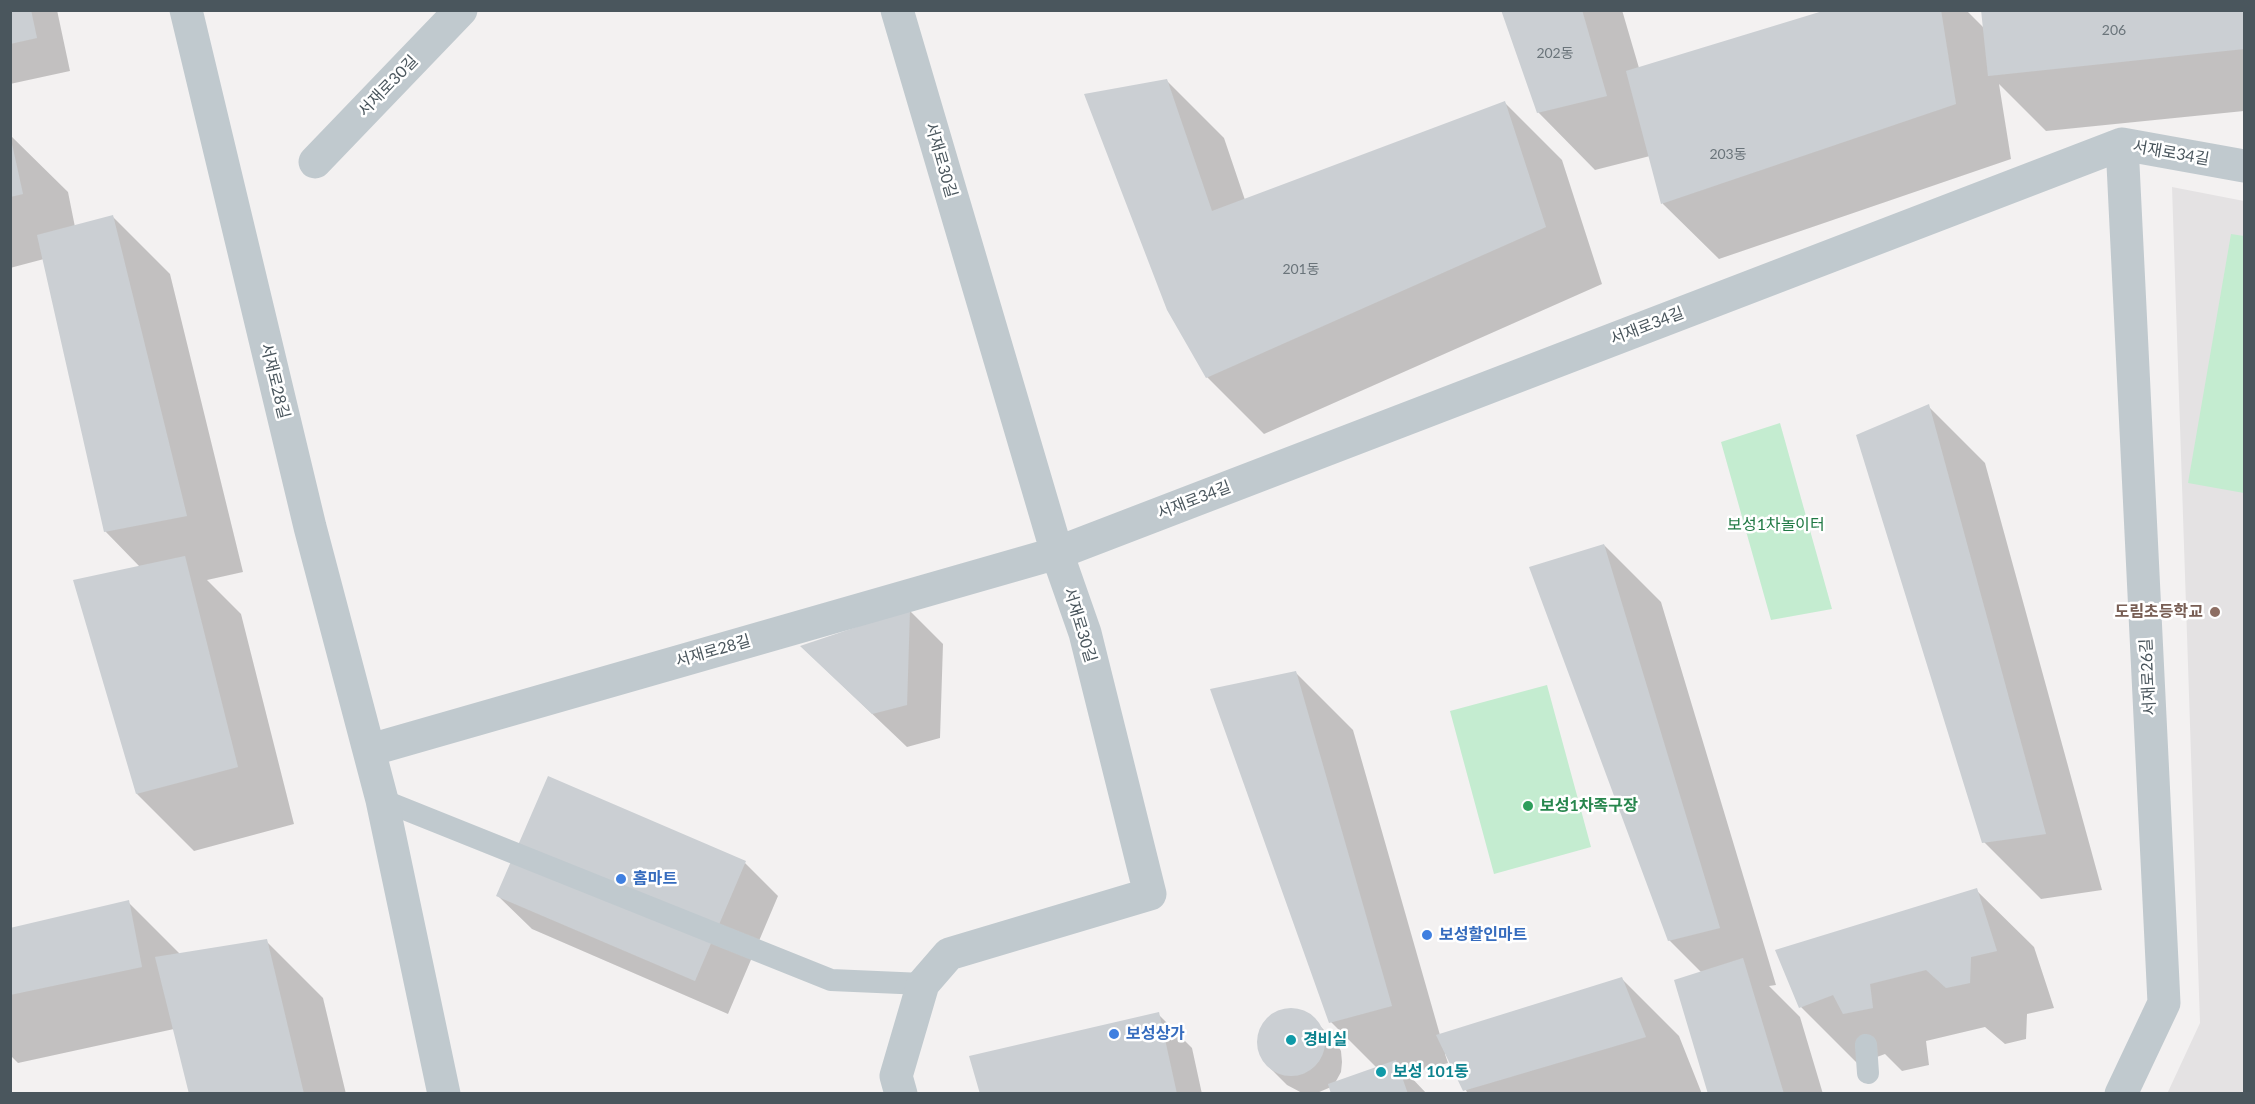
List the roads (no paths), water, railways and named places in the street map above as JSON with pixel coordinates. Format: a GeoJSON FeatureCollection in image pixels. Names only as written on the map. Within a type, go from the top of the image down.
{"type":"FeatureCollection","features":[{"type":"Feature","properties":{"kind":"street","name":"서재로28길"},"geometry":{"type":"LineString","coordinates":[[186,10],[307,515],[382,800],[444,1094]]}},
{"type":"Feature","properties":{"kind":"street","name":"서재로30길"},"geometry":{"type":"LineString","coordinates":[[315,162],[461,10]]}},
{"type":"Feature","properties":{"kind":"street","name":"서재로30길"},"geometry":{"type":"LineString","coordinates":[[897,10],[1057,553],[1085,633],[1150,894],[949,954],[923,984],[896,1076],[902,1094]]}},
{"type":"Feature","properties":{"kind":"street","name":"서재로34길"},"geometry":{"type":"LineString","coordinates":[[1057,553],[2122,144],[2244,166]]}},
{"type":"Feature","properties":{"kind":"street","name":"서재로26길"},"geometry":{"type":"LineString","coordinates":[[2121,1094],[2164,1003],[2122,144]]}},
{"type":"Feature","properties":{"kind":"street","name":"서재로28길"},"geometry":{"type":"LineString","coordinates":[[370,750],[1057,553]]}},
{"type":"Feature","properties":{"kind":"lane"},"geometry":{"type":"LineString","coordinates":[[382,800],[831,980],[923,984]]}},
{"type":"Feature","properties":{"kind":"lane"},"geometry":{"type":"LineString","coordinates":[[1866,1045],[1868,1073]]}},
{"type":"Feature","properties":{"kind":"place","name":"도림초등학교"},"geometry":{"type":"Point","coordinates":[2215,612]}},
{"type":"Feature","properties":{"kind":"place","name":"보성1차족구장"},"geometry":{"type":"Point","coordinates":[1528,806]}},
{"type":"Feature","properties":{"kind":"place","name":"홈마트"},"geometry":{"type":"Point","coordinates":[621,879]}},
{"type":"Feature","properties":{"kind":"place","name":"보성할인마트"},"geometry":{"type":"Point","coordinates":[1427,935]}},
{"type":"Feature","properties":{"kind":"place","name":"보성상가"},"geometry":{"type":"Point","coordinates":[1114,1034]}},
{"type":"Feature","properties":{"kind":"place","name":"경비실"},"geometry":{"type":"Point","coordinates":[1291,1040]}},
{"type":"Feature","properties":{"kind":"place","name":"보성 101동"},"geometry":{"type":"Point","coordinates":[1381,1072]}},
{"type":"Feature","properties":{"kind":"park label","name":"보성1차놀이터"},"geometry":{"type":"Point","coordinates":[1776,525]}}]}
